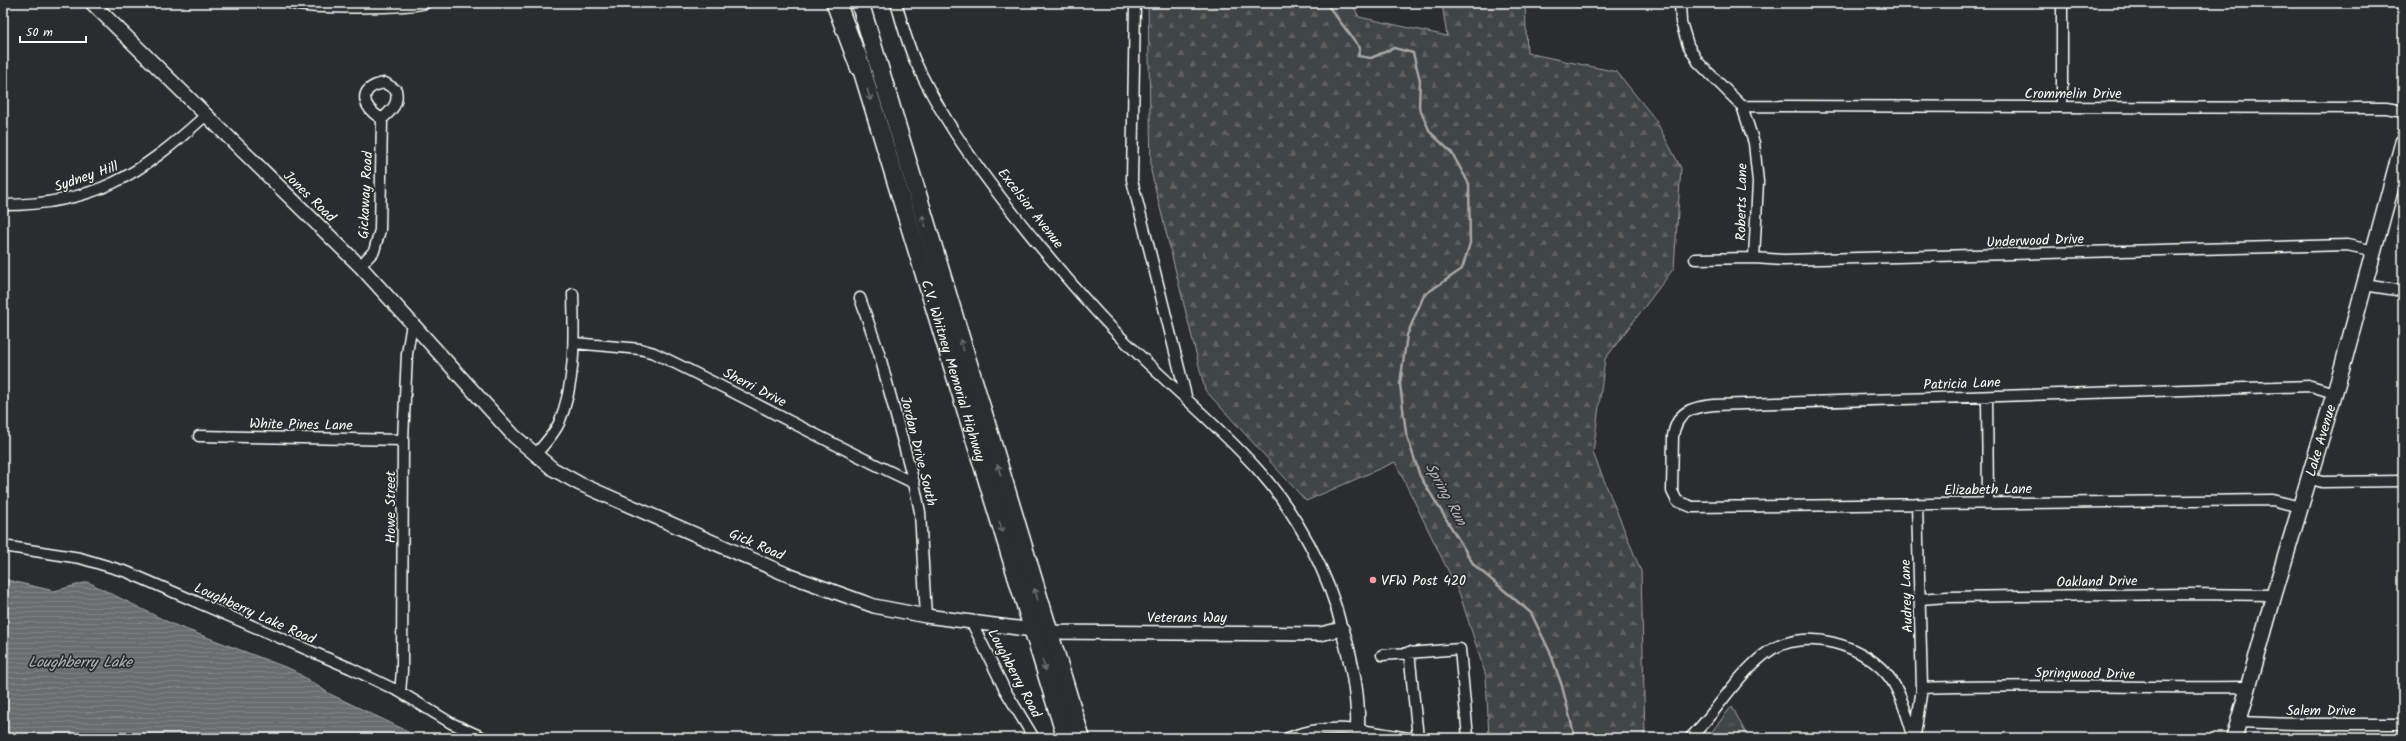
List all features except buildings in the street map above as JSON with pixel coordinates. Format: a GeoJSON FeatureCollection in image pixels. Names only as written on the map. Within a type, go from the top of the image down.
{"type":"FeatureCollection","features":[{"type":"Feature","properties":{"kind":"highway"},"geometry":{"type":"LineString","coordinates":[[836,3],[860,67]]}},
{"type":"Feature","properties":{"kind":"highway","name":"C.V. Whitney Memorial Highway"},"geometry":{"type":"LineString","coordinates":[[844,3],[860,67],[1040,630],[1081,738]]}},
{"type":"Feature","properties":{"kind":"highway","name":"C.V. Whitney Memorial Highway"},"geometry":{"type":"LineString","coordinates":[[860,3],[1040,630],[1066,738]]}},
{"type":"Feature","properties":{"kind":"main road","name":"Lake Avenue"},"geometry":{"type":"LineString","coordinates":[[2234,738],[2274,595],[2375,251],[2402,149]]}},
{"type":"Feature","properties":{"kind":"street","name":"Jones Road"},"geometry":{"type":"LineString","coordinates":[[92,3],[205,116],[360,266],[498,420]]}},
{"type":"Feature","properties":{"kind":"street"},"geometry":{"type":"LineString","coordinates":[[290,3],[317,7],[405,6],[426,3]]}},
{"type":"Feature","properties":{"kind":"street","name":"Excelsior Avenue"},"geometry":{"type":"LineString","coordinates":[[896,3],[915,62],[965,147],[1009,208],[1077,290],[1134,350],[1259,471],[1287,510],[1308,544],[1325,578],[1349,651],[1357,734]]}},
{"type":"Feature","properties":{"kind":"street"},"geometry":{"type":"LineString","coordinates":[[1135,3],[1132,180],[1187,400]]}},
{"type":"Feature","properties":{"kind":"street","name":"Roberts Lane"},"geometry":{"type":"LineString","coordinates":[[1680,3],[1683,33],[1698,62],[1742,106],[1754,143],[1758,182],[1754,258]]}},
{"type":"Feature","properties":{"kind":"street"},"geometry":{"type":"LineString","coordinates":[[2062,3],[2062,106]]}},
{"type":"Feature","properties":{"kind":"street","name":"Crommelin Drive"},"geometry":{"type":"LineString","coordinates":[[1742,106],[2378,108],[2403,111]]}},
{"type":"Feature","properties":{"kind":"street","name":"Sydney Hill"},"geometry":{"type":"LineString","coordinates":[[3,205],[52,202],[118,182],[153,161],[205,116]]}},
{"type":"Feature","properties":{"kind":"street","name":"Gickaway Road"},"geometry":{"type":"LineString","coordinates":[[360,266],[374,251],[380,230],[382,119]]}},
{"type":"Feature","properties":{"kind":"street","name":"Underwood Drive"},"geometry":{"type":"LineString","coordinates":[[1695,259],[1754,258],[1783,260],[2347,245],[2375,251]]}},
{"type":"Feature","properties":{"kind":"street"},"geometry":{"type":"LineString","coordinates":[[2364,285],[2403,291]]}},
{"type":"Feature","properties":{"kind":"street"},"geometry":{"type":"LineString","coordinates":[[535,455],[559,423],[568,388],[574,343],[572,294]]}},
{"type":"Feature","properties":{"kind":"street","name":"Jordan Drive South"},"geometry":{"type":"LineString","coordinates":[[860,298],[879,353],[914,482],[920,512],[926,616]]}},
{"type":"Feature","properties":{"kind":"street","name":"Howe Street"},"geometry":{"type":"LineString","coordinates":[[400,692],[402,670],[403,440],[407,354],[412,323]]}},
{"type":"Feature","properties":{"kind":"street","name":"Sherri Drive"},"geometry":{"type":"LineString","coordinates":[[574,343],[640,349],[654,353],[747,398],[840,448],[914,482]]}},
{"type":"Feature","properties":{"kind":"street","name":"Patricia Lane"},"geometry":{"type":"LineString","coordinates":[[1677,501],[1672,491],[1675,427],[1685,411],[1695,407],[2311,386],[2334,393]]}},
{"type":"Feature","properties":{"kind":"street"},"geometry":{"type":"LineString","coordinates":[[1986,397],[1988,503]]}},
{"type":"Feature","properties":{"kind":"street","name":"Gick Road"},"geometry":{"type":"LineString","coordinates":[[498,420],[535,455],[553,469],[580,484],[788,575],[852,600],[926,616],[1040,630]]}},
{"type":"Feature","properties":{"kind":"street","name":"White Pines Lane"},"geometry":{"type":"LineString","coordinates":[[199,436],[403,440]]}},
{"type":"Feature","properties":{"kind":"street"},"geometry":{"type":"LineString","coordinates":[[2308,478],[2322,482],[2403,481]]}},
{"type":"Feature","properties":{"kind":"street","name":"Elizabeth Lane"},"geometry":{"type":"LineString","coordinates":[[1677,501],[1692,507],[2272,500],[2300,507]]}},
{"type":"Feature","properties":{"kind":"street","name":"Audrey Lane"},"geometry":{"type":"LineString","coordinates":[[1915,738],[1922,688],[1917,504]]}},
{"type":"Feature","properties":{"kind":"street","name":"Loughberry Lake Road"},"geometry":{"type":"LineString","coordinates":[[3,546],[80,558],[127,572],[400,692],[423,708],[484,738]]}},
{"type":"Feature","properties":{"kind":"street","name":"Oakland Drive"},"geometry":{"type":"LineString","coordinates":[[1920,600],[1947,597],[2189,594],[2274,595]]}},
{"type":"Feature","properties":{"kind":"street","name":"Loughberry Road"},"geometry":{"type":"LineString","coordinates":[[972,622],[1005,690],[1034,738]]}},
{"type":"Feature","properties":{"kind":"street","name":"Veterans Way"},"geometry":{"type":"LineString","coordinates":[[1040,630],[1320,634],[1342,629]]}},
{"type":"Feature","properties":{"kind":"street"},"geometry":{"type":"LineString","coordinates":[[1690,738],[1737,680],[1766,653],[1787,643],[1804,640],[1844,645],[1874,664],[1892,681],[1915,738]]}},
{"type":"Feature","properties":{"kind":"street"},"geometry":{"type":"LineString","coordinates":[[1382,655],[1460,649],[1468,738]]}},
{"type":"Feature","properties":{"kind":"street"},"geometry":{"type":"LineString","coordinates":[[1408,652],[1418,738]]}},
{"type":"Feature","properties":{"kind":"street","name":"Springwood Drive"},"geometry":{"type":"LineString","coordinates":[[1922,688],[1994,686],[2127,688],[2249,687]]}},
{"type":"Feature","properties":{"kind":"street","name":"Salem Drive"},"geometry":{"type":"LineString","coordinates":[[2239,722],[2296,724],[2403,724]]}},
{"type":"Feature","properties":{"kind":"street"},"geometry":{"type":"LineString","coordinates":[[1288,738],[1320,729],[1342,727],[1357,734],[1409,738]]}},
{"type":"Feature","properties":{"kind":"green space"},"geometry":{"type":"Polygon","coordinates":[[[1148,3],[1352,3],[1359,17],[1447,36],[1442,3],[1525,3],[1527,53],[1617,72],[1655,119],[1681,168],[1674,268],[1605,359],[1593,453],[1641,571],[1645,737],[1489,738],[1486,676],[1460,595],[1395,462],[1306,501],[1205,390],[1151,171],[1148,3]]]}},
{"type":"Feature","properties":{"kind":"green space"},"geometry":{"type":"Polygon","coordinates":[[[1732,706],[1748,738],[1707,738],[1732,706]]]}},
{"type":"Feature","properties":{"kind":"water","name":"Loughberry Lake"},"geometry":{"type":"Polygon","coordinates":[[[3,579],[54,591],[88,582],[172,624],[293,670],[330,694],[401,728],[417,738],[3,738],[3,579]]]}},
{"type":"Feature","properties":{"kind":"waterway","name":"Spring Run"},"geometry":{"type":"LineString","coordinates":[[1326,3],[1360,48],[1358,56],[1371,58],[1394,48],[1413,53],[1420,80],[1419,107],[1430,132],[1452,153],[1469,184],[1470,243],[1462,269],[1424,295],[1407,335],[1400,384],[1406,433],[1420,476],[1474,565],[1531,613],[1550,652],[1562,686],[1575,738]]}},
{"type":"Feature","properties":{"kind":"place","name":"VFW Post 420"},"geometry":{"type":"Point","coordinates":[1373,580]}}]}
